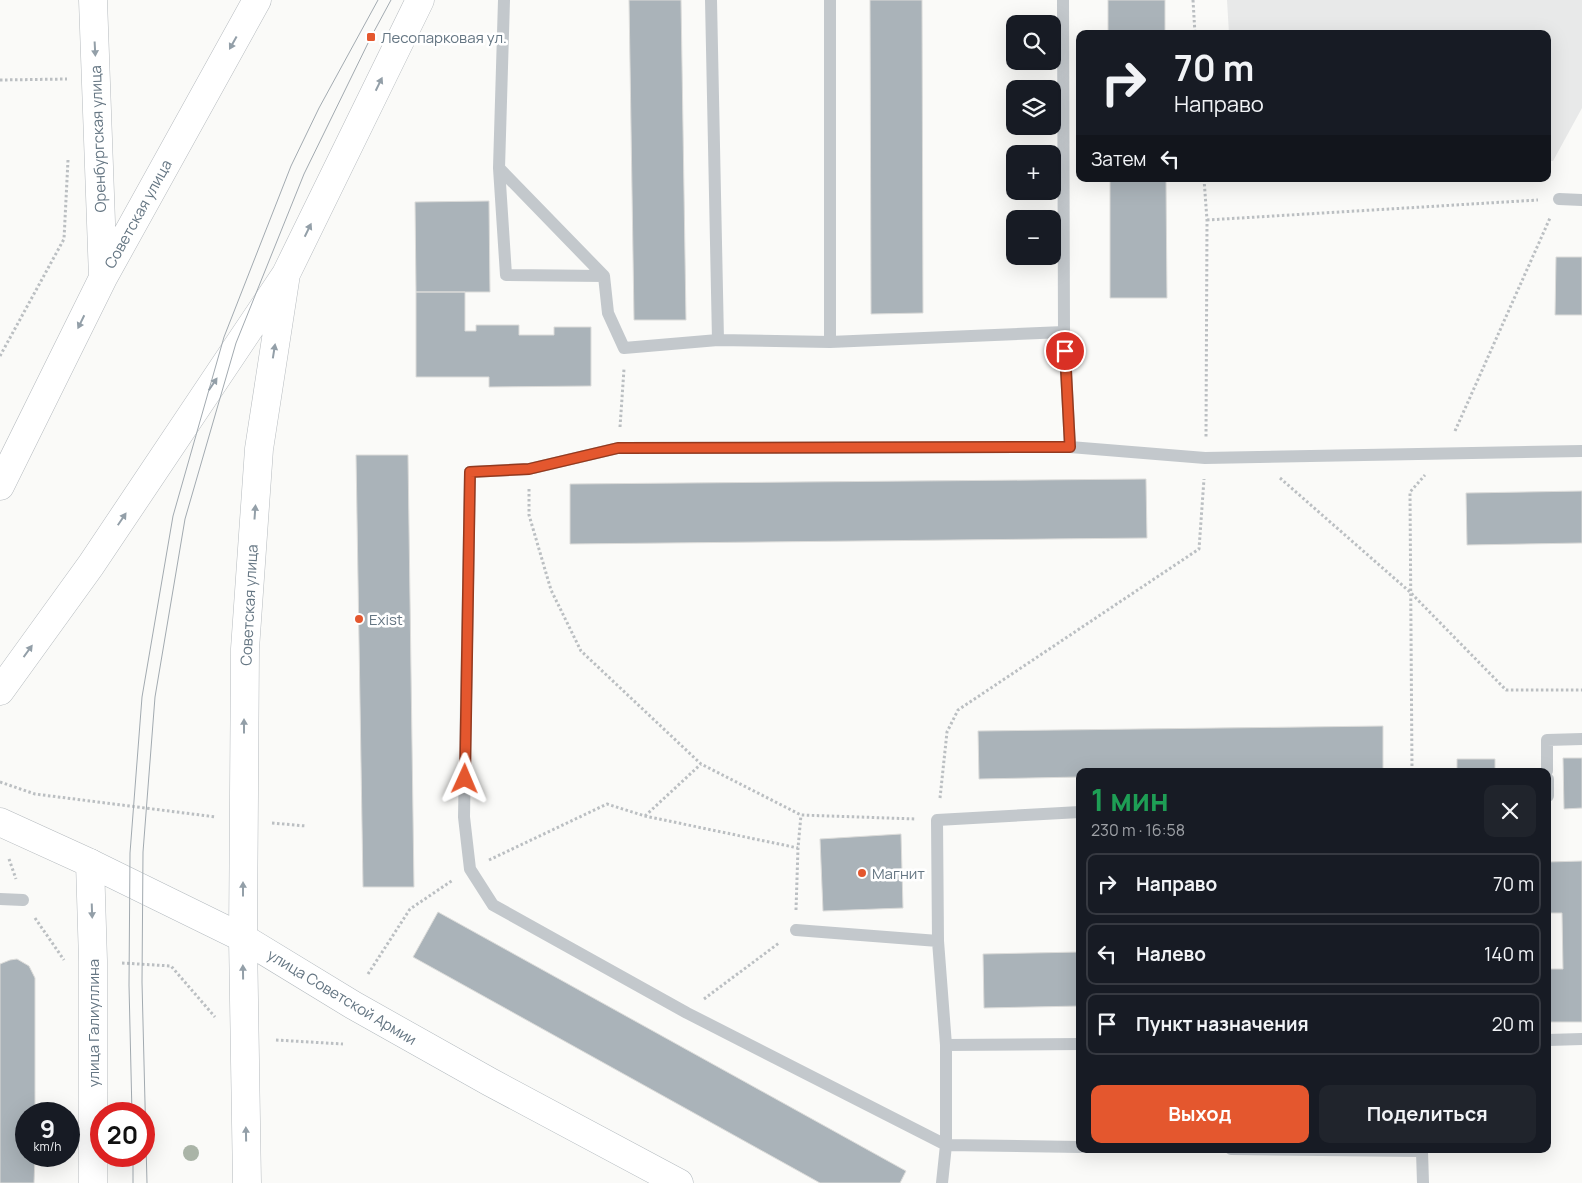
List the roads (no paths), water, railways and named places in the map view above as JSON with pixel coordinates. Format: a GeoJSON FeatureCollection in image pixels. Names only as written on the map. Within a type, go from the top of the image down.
{"type":"FeatureCollection","features":[{"type":"Feature","properties":{"kind":"main road","name":"Оренбургская улица"},"geometry":{"type":"LineString","coordinates":[[93,0],[103,278]]}},
{"type":"Feature","properties":{"kind":"main road","name":"Советская улица"},"geometry":{"type":"LineString","coordinates":[[0,486],[103,278],[256,0]]}},
{"type":"Feature","properties":{"kind":"main road","name":"Советская улица"},"geometry":{"type":"LineString","coordinates":[[0,691],[91,564],[286,274],[420,0]]}},
{"type":"Feature","properties":{"kind":"main road","name":"Советская улица"},"geometry":{"type":"LineString","coordinates":[[243,938],[245,650],[259,449],[286,274]]}},
{"type":"Feature","properties":{"kind":"main road","name":"улица Советской Армии"},"geometry":{"type":"LineString","coordinates":[[0,822],[90,862],[243,938],[353,1005],[481,1077],[679,1183]]}},
{"type":"Feature","properties":{"kind":"main road","name":"улица Галиуллина"},"geometry":{"type":"LineString","coordinates":[[90,862],[93,961],[93,1183]]}},
{"type":"Feature","properties":{"kind":"main road"},"geometry":{"type":"LineString","coordinates":[[243,938],[247,1183]]}},
{"type":"Feature","properties":{"kind":"lane"},"geometry":{"type":"LineString","coordinates":[[504,0],[499,168],[506,275],[604,276]]}},
{"type":"Feature","properties":{"kind":"lane"},"geometry":{"type":"LineString","coordinates":[[711,0],[718,340]]}},
{"type":"Feature","properties":{"kind":"lane"},"geometry":{"type":"LineString","coordinates":[[830,0],[830,342]]}},
{"type":"Feature","properties":{"kind":"lane"},"geometry":{"type":"LineString","coordinates":[[1063,0],[1064,332],[1070,447]]}},
{"type":"Feature","properties":{"kind":"lane"},"geometry":{"type":"LineString","coordinates":[[499,168],[604,276],[608,313],[624,348],[718,340],[830,342],[1064,332]]}},
{"type":"Feature","properties":{"kind":"lane"},"geometry":{"type":"LineString","coordinates":[[1559,199],[1582,200]]}},
{"type":"Feature","properties":{"kind":"lane"},"geometry":{"type":"LineString","coordinates":[[1076,1147],[946,1145],[687,1012],[493,905],[470,869],[464,817],[470,472],[529,469],[618,448],[1070,447],[1206,458],[1582,451]]}},
{"type":"Feature","properties":{"kind":"lane"},"geometry":{"type":"LineString","coordinates":[[1547,768],[1547,740],[1582,739]]}},
{"type":"Feature","properties":{"kind":"lane"},"geometry":{"type":"LineString","coordinates":[[942,1183],[946,1145],[946,1046],[938,941],[937,820],[1076,812]]}},
{"type":"Feature","properties":{"kind":"lane"},"geometry":{"type":"LineString","coordinates":[[0,899],[23,900]]}},
{"type":"Feature","properties":{"kind":"lane"},"geometry":{"type":"LineString","coordinates":[[796,930],[938,941]]}},
{"type":"Feature","properties":{"kind":"lane"},"geometry":{"type":"LineString","coordinates":[[1551,1040],[1582,1039]]}},
{"type":"Feature","properties":{"kind":"lane"},"geometry":{"type":"LineString","coordinates":[[946,1046],[1076,1044]]}},
{"type":"Feature","properties":{"kind":"lane"},"geometry":{"type":"LineString","coordinates":[[1422,1153],[1423,1183]]}},
{"type":"Feature","properties":{"kind":"tram line"},"geometry":{"type":"LineString","coordinates":[[132,1102],[129,985],[130,853],[142,697],[173,516],[224,337],[291,166],[319,108],[378,0]]}},
{"type":"Feature","properties":{"kind":"tram line"},"geometry":{"type":"LineString","coordinates":[[147,1183],[142,982],[143,852],[155,697],[185,519],[236,343],[304,174],[391,0]]}},
{"type":"Feature","properties":{"kind":"tram line"},"geometry":{"type":"LineString","coordinates":[[133,1167],[133,1183]]}},
{"type":"Feature","properties":{"kind":"place","name":"Лесопарковая ул."},"geometry":{"type":"Point","coordinates":[371,37]}},
{"type":"Feature","properties":{"kind":"place","name":"Exist"},"geometry":{"type":"Point","coordinates":[359,619]}},
{"type":"Feature","properties":{"kind":"place","name":"Магнит"},"geometry":{"type":"Point","coordinates":[862,873]}}]}
